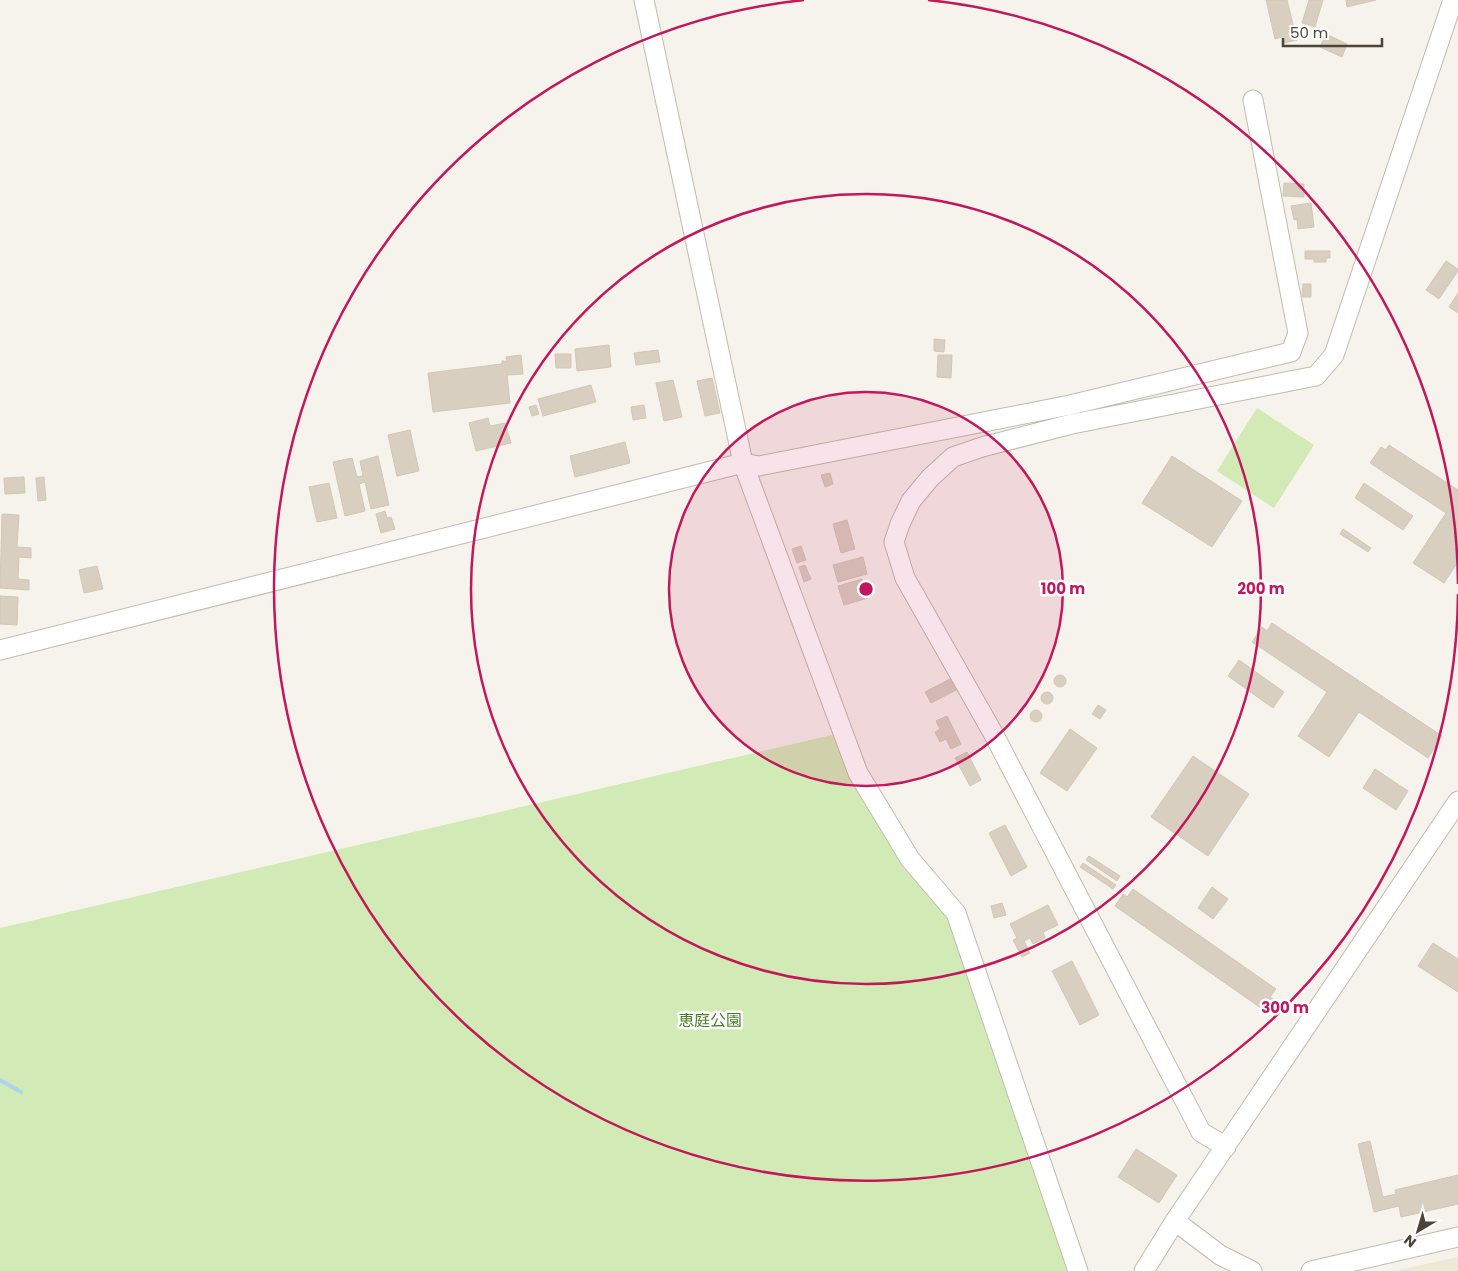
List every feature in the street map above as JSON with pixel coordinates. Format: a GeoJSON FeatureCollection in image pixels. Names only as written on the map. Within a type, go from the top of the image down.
{"type":"FeatureCollection","features":[{"type":"Feature","properties":{"kind":"street"},"geometry":{"type":"LineString","coordinates":[[644,0],[743,463],[858,773],[910,859],[956,913],[1078,1271]]}},
{"type":"Feature","properties":{"kind":"street"},"geometry":{"type":"LineString","coordinates":[[1226,1147],[1201,1132],[993,733],[905,578],[894,542],[911,501],[930,478],[953,457],[982,447],[1072,424],[1316,376],[1334,355],[1453,0]]}},
{"type":"Feature","properties":{"kind":"street"},"geometry":{"type":"LineString","coordinates":[[0,650],[743,463],[759,466],[1070,405],[1291,352],[1298,333],[1253,100]]}},
{"type":"Feature","properties":{"kind":"street"},"geometry":{"type":"LineString","coordinates":[[1144,1271],[1175,1220],[1226,1147],[1458,800]]}},
{"type":"Feature","properties":{"kind":"street"},"geometry":{"type":"LineString","coordinates":[[1175,1220],[1220,1255],[1252,1271]]}},
{"type":"Feature","properties":{"kind":"street"},"geometry":{"type":"LineString","coordinates":[[1310,1271],[1458,1237]]}},
{"type":"Feature","properties":{"kind":"shaded area"},"geometry":{"type":"Polygon","coordinates":[[[1458,1257],[1458,1271],[1395,1271],[1458,1257]]]}},
{"type":"Feature","properties":{"kind":"green space"},"geometry":{"type":"Polygon","coordinates":[[[1257,408],[1314,445],[1274,508],[1217,471],[1257,408]]]}},
{"type":"Feature","properties":{"kind":"green space","name":"恵庭公園"},"geometry":{"type":"Polygon","coordinates":[[[836,734],[952,915],[1067,1271],[0,1271],[0,928],[836,734]]]}},
{"type":"Feature","properties":{"kind":"building"},"geometry":{"type":"Polygon","coordinates":[[[1266,0],[1287,0],[1297,40],[1284,43],[1282,37],[1275,39],[1266,0]]]}},
{"type":"Feature","properties":{"kind":"building"},"geometry":{"type":"Polygon","coordinates":[[[1309,0],[1323,0],[1315,27],[1302,23],[1309,0]]]}},
{"type":"Feature","properties":{"kind":"building"},"geometry":{"type":"Polygon","coordinates":[[[1346,0],[1376,0],[1347,7],[1346,0]]]}},
{"type":"Feature","properties":{"kind":"building"},"geometry":{"type":"Polygon","coordinates":[[[1326,34],[1347,44],[1342,57],[1320,47],[1326,34]]]}},
{"type":"Feature","properties":{"kind":"building"},"geometry":{"type":"Polygon","coordinates":[[[1284,183],[1304,184],[1304,197],[1283,196],[1284,183]]]}},
{"type":"Feature","properties":{"kind":"building"},"geometry":{"type":"Polygon","coordinates":[[[1311,203],[1314,227],[1298,229],[1297,219],[1294,220],[1291,206],[1311,203]]]}},
{"type":"Feature","properties":{"kind":"building"},"geometry":{"type":"Polygon","coordinates":[[[1305,251],[1330,251],[1330,258],[1326,258],[1326,262],[1314,262],[1314,259],[1305,259],[1305,251]]]}},
{"type":"Feature","properties":{"kind":"building"},"geometry":{"type":"Polygon","coordinates":[[[1446,261],[1458,269],[1458,271],[1439,299],[1426,290],[1446,261]]]}},
{"type":"Feature","properties":{"kind":"building"},"geometry":{"type":"Polygon","coordinates":[[[1303,284],[1311,284],[1311,297],[1302,297],[1303,284]]]}},
{"type":"Feature","properties":{"kind":"building"},"geometry":{"type":"Polygon","coordinates":[[[1458,293],[1458,313],[1449,307],[1458,293]]]}},
{"type":"Feature","properties":{"kind":"building"},"geometry":{"type":"Polygon","coordinates":[[[934,339],[945,340],[944,352],[934,351],[934,339]]]}},
{"type":"Feature","properties":{"kind":"building"},"geometry":{"type":"Polygon","coordinates":[[[609,345],[611,367],[577,371],[575,349],[609,345]]]}},
{"type":"Feature","properties":{"kind":"building"},"geometry":{"type":"Polygon","coordinates":[[[658,350],[660,362],[636,365],[634,353],[658,350]]]}},
{"type":"Feature","properties":{"kind":"building"},"geometry":{"type":"Polygon","coordinates":[[[555,354],[571,354],[571,368],[556,368],[555,354]]]}},
{"type":"Feature","properties":{"kind":"building"},"geometry":{"type":"Polygon","coordinates":[[[521,355],[523,374],[507,375],[510,403],[433,412],[428,373],[502,364],[502,361],[507,361],[506,357],[521,355]]]}},
{"type":"Feature","properties":{"kind":"building"},"geometry":{"type":"Polygon","coordinates":[[[938,355],[952,355],[951,378],[937,377],[938,355]]]}},
{"type":"Feature","properties":{"kind":"building"},"geometry":{"type":"Polygon","coordinates":[[[712,378],[720,413],[705,416],[697,381],[712,378]]]}},
{"type":"Feature","properties":{"kind":"building"},"geometry":{"type":"Polygon","coordinates":[[[673,380],[682,417],[664,421],[656,383],[673,380]]]}},
{"type":"Feature","properties":{"kind":"building"},"geometry":{"type":"Polygon","coordinates":[[[591,385],[596,402],[543,416],[538,399],[591,385]]]}},
{"type":"Feature","properties":{"kind":"building"},"geometry":{"type":"Polygon","coordinates":[[[536,405],[539,414],[532,416],[529,407],[536,405]]]}},
{"type":"Feature","properties":{"kind":"building"},"geometry":{"type":"Polygon","coordinates":[[[644,405],[646,418],[633,420],[631,407],[644,405]]]}},
{"type":"Feature","properties":{"kind":"building"},"geometry":{"type":"Polygon","coordinates":[[[488,418],[490,426],[505,423],[511,443],[476,451],[469,423],[488,418]]]}},
{"type":"Feature","properties":{"kind":"building"},"geometry":{"type":"Polygon","coordinates":[[[410,430],[419,471],[397,476],[388,435],[410,430]]]}},
{"type":"Feature","properties":{"kind":"building"},"geometry":{"type":"Polygon","coordinates":[[[625,442],[630,463],[575,477],[570,456],[625,442]]]}},
{"type":"Feature","properties":{"kind":"building"},"geometry":{"type":"Polygon","coordinates":[[[1389,445],[1458,490],[1458,562],[1444,583],[1413,563],[1446,513],[1370,463],[1381,447],[1386,450],[1389,445]]]}},
{"type":"Feature","properties":{"kind":"building"},"geometry":{"type":"Polygon","coordinates":[[[378,456],[389,505],[371,509],[365,482],[359,484],[365,511],[345,516],[333,462],[352,458],[357,477],[363,476],[360,461],[378,456]]]}},
{"type":"Feature","properties":{"kind":"building"},"geometry":{"type":"Polygon","coordinates":[[[1172,456],[1242,501],[1212,547],[1142,503],[1172,456]]]}},
{"type":"Feature","properties":{"kind":"building"},"geometry":{"type":"Polygon","coordinates":[[[830,473],[833,484],[825,487],[821,475],[830,473]]]}},
{"type":"Feature","properties":{"kind":"building"},"geometry":{"type":"Polygon","coordinates":[[[24,477],[25,493],[5,494],[4,478],[24,477]]]}},
{"type":"Feature","properties":{"kind":"building"},"geometry":{"type":"Polygon","coordinates":[[[44,477],[46,500],[38,501],[36,478],[44,477]]]}},
{"type":"Feature","properties":{"kind":"building"},"geometry":{"type":"Polygon","coordinates":[[[329,483],[337,518],[317,522],[309,487],[329,483]]]}},
{"type":"Feature","properties":{"kind":"building"},"geometry":{"type":"Polygon","coordinates":[[[1364,483],[1413,516],[1403,530],[1355,498],[1364,483]]]}},
{"type":"Feature","properties":{"kind":"building"},"geometry":{"type":"Polygon","coordinates":[[[385,511],[387,518],[391,517],[395,529],[381,533],[376,514],[385,511]]]}},
{"type":"Feature","properties":{"kind":"building"},"geometry":{"type":"Polygon","coordinates":[[[2,514],[19,515],[17,547],[31,548],[31,558],[19,557],[18,579],[29,580],[29,590],[0,588],[2,514]]]}},
{"type":"Feature","properties":{"kind":"building"},"geometry":{"type":"Polygon","coordinates":[[[847,520],[855,549],[841,553],[833,524],[847,520]]]}},
{"type":"Feature","properties":{"kind":"building"},"geometry":{"type":"Polygon","coordinates":[[[1343,529],[1371,548],[1368,552],[1340,534],[1343,529]]]}},
{"type":"Feature","properties":{"kind":"building"},"geometry":{"type":"Polygon","coordinates":[[[801,546],[806,560],[797,563],[792,549],[801,546]]]}},
{"type":"Feature","properties":{"kind":"building"},"geometry":{"type":"Polygon","coordinates":[[[863,557],[867,574],[838,582],[833,565],[863,557]]]}},
{"type":"Feature","properties":{"kind":"building"},"geometry":{"type":"Polygon","coordinates":[[[805,565],[811,579],[804,582],[799,567],[805,565]]]}},
{"type":"Feature","properties":{"kind":"building"},"geometry":{"type":"Polygon","coordinates":[[[97,566],[103,589],[84,593],[79,570],[97,566]]]}},
{"type":"Feature","properties":{"kind":"building"},"geometry":{"type":"Polygon","coordinates":[[[862,579],[868,598],[844,605],[838,586],[862,579]]]}},
{"type":"Feature","properties":{"kind":"building"},"geometry":{"type":"Polygon","coordinates":[[[0,596],[18,597],[17,625],[0,624],[0,596]]]}},
{"type":"Feature","properties":{"kind":"building"},"geometry":{"type":"Polygon","coordinates":[[[1272,623],[1442,736],[1428,758],[1359,712],[1329,757],[1298,736],[1327,692],[1252,642],[1262,627],[1267,631],[1272,623]]]}},
{"type":"Feature","properties":{"kind":"building"},"geometry":{"type":"Polygon","coordinates":[[[1239,660],[1284,692],[1273,708],[1228,676],[1239,660]]]}},
{"type":"Feature","properties":{"kind":"building"},"geometry":{"type":"Polygon","coordinates":[[[1058,675],[1062,675],[1066,681],[1062,687],[1058,687],[1054,683],[1054,679],[1058,675]]]}},
{"type":"Feature","properties":{"kind":"building"},"geometry":{"type":"Polygon","coordinates":[[[950,679],[956,690],[931,703],[925,692],[950,679]]]}},
{"type":"Feature","properties":{"kind":"building"},"geometry":{"type":"Polygon","coordinates":[[[1045,692],[1049,692],[1053,698],[1049,704],[1045,704],[1041,700],[1041,696],[1045,692]]]}},
{"type":"Feature","properties":{"kind":"building"},"geometry":{"type":"Polygon","coordinates":[[[1098,705],[1106,710],[1100,719],[1092,714],[1098,705]]]}},
{"type":"Feature","properties":{"kind":"building"},"geometry":{"type":"Polygon","coordinates":[[[1034,710],[1038,710],[1042,716],[1038,722],[1034,722],[1030,718],[1030,714],[1034,710]]]}},
{"type":"Feature","properties":{"kind":"building"},"geometry":{"type":"Polygon","coordinates":[[[947,716],[961,744],[951,749],[946,739],[940,742],[935,732],[940,729],[936,721],[947,716]]]}},
{"type":"Feature","properties":{"kind":"building"},"geometry":{"type":"Polygon","coordinates":[[[1070,729],[1097,748],[1067,791],[1040,773],[1070,729]]]}},
{"type":"Feature","properties":{"kind":"building"},"geometry":{"type":"Polygon","coordinates":[[[967,752],[981,780],[970,786],[955,758],[967,752]]]}},
{"type":"Feature","properties":{"kind":"building"},"geometry":{"type":"Polygon","coordinates":[[[1193,756],[1249,794],[1208,856],[1151,817],[1193,756]]]}},
{"type":"Feature","properties":{"kind":"building"},"geometry":{"type":"Polygon","coordinates":[[[1375,769],[1408,791],[1396,810],[1363,788],[1375,769]]]}},
{"type":"Feature","properties":{"kind":"building"},"geometry":{"type":"Polygon","coordinates":[[[1005,825],[1027,867],[1011,876],[989,833],[1005,825]]]}},
{"type":"Feature","properties":{"kind":"building"},"geometry":{"type":"Polygon","coordinates":[[[1089,856],[1120,876],[1117,881],[1086,860],[1089,856]]]}},
{"type":"Feature","properties":{"kind":"building"},"geometry":{"type":"Polygon","coordinates":[[[1083,863],[1116,885],[1113,889],[1080,867],[1083,863]]]}},
{"type":"Feature","properties":{"kind":"building"},"geometry":{"type":"Polygon","coordinates":[[[1212,887],[1228,899],[1213,919],[1198,908],[1212,887]]]}},
{"type":"Feature","properties":{"kind":"building"},"geometry":{"type":"Polygon","coordinates":[[[1133,889],[1276,989],[1270,997],[1276,1001],[1268,1013],[1115,906],[1123,894],[1127,897],[1133,889]]]}},
{"type":"Feature","properties":{"kind":"building"},"geometry":{"type":"Polygon","coordinates":[[[1002,903],[1006,915],[994,918],[991,906],[1002,903]]]}},
{"type":"Feature","properties":{"kind":"building"},"geometry":{"type":"Polygon","coordinates":[[[1048,905],[1058,925],[1043,932],[1045,938],[1033,944],[1030,938],[1024,941],[1030,953],[1022,957],[1013,940],[1017,938],[1010,924],[1048,905]]]}},
{"type":"Feature","properties":{"kind":"building"},"geometry":{"type":"Polygon","coordinates":[[[1433,943],[1458,959],[1458,992],[1418,966],[1433,943]]]}},
{"type":"Feature","properties":{"kind":"building"},"geometry":{"type":"Polygon","coordinates":[[[1072,961],[1099,1015],[1080,1025],[1052,971],[1072,961]]]}},
{"type":"Feature","properties":{"kind":"building"},"geometry":{"type":"Polygon","coordinates":[[[1370,1141],[1383,1197],[1396,1194],[1395,1190],[1458,1175],[1458,1204],[1401,1217],[1399,1206],[1374,1212],[1358,1144],[1370,1141]]]}},
{"type":"Feature","properties":{"kind":"building"},"geometry":{"type":"Polygon","coordinates":[[[1136,1149],[1177,1175],[1159,1203],[1118,1177],[1136,1149]]]}},
{"type":"Feature","properties":{"kind":"waterway"},"geometry":{"type":"LineString","coordinates":[[0,1080],[21,1092]]}}]}
